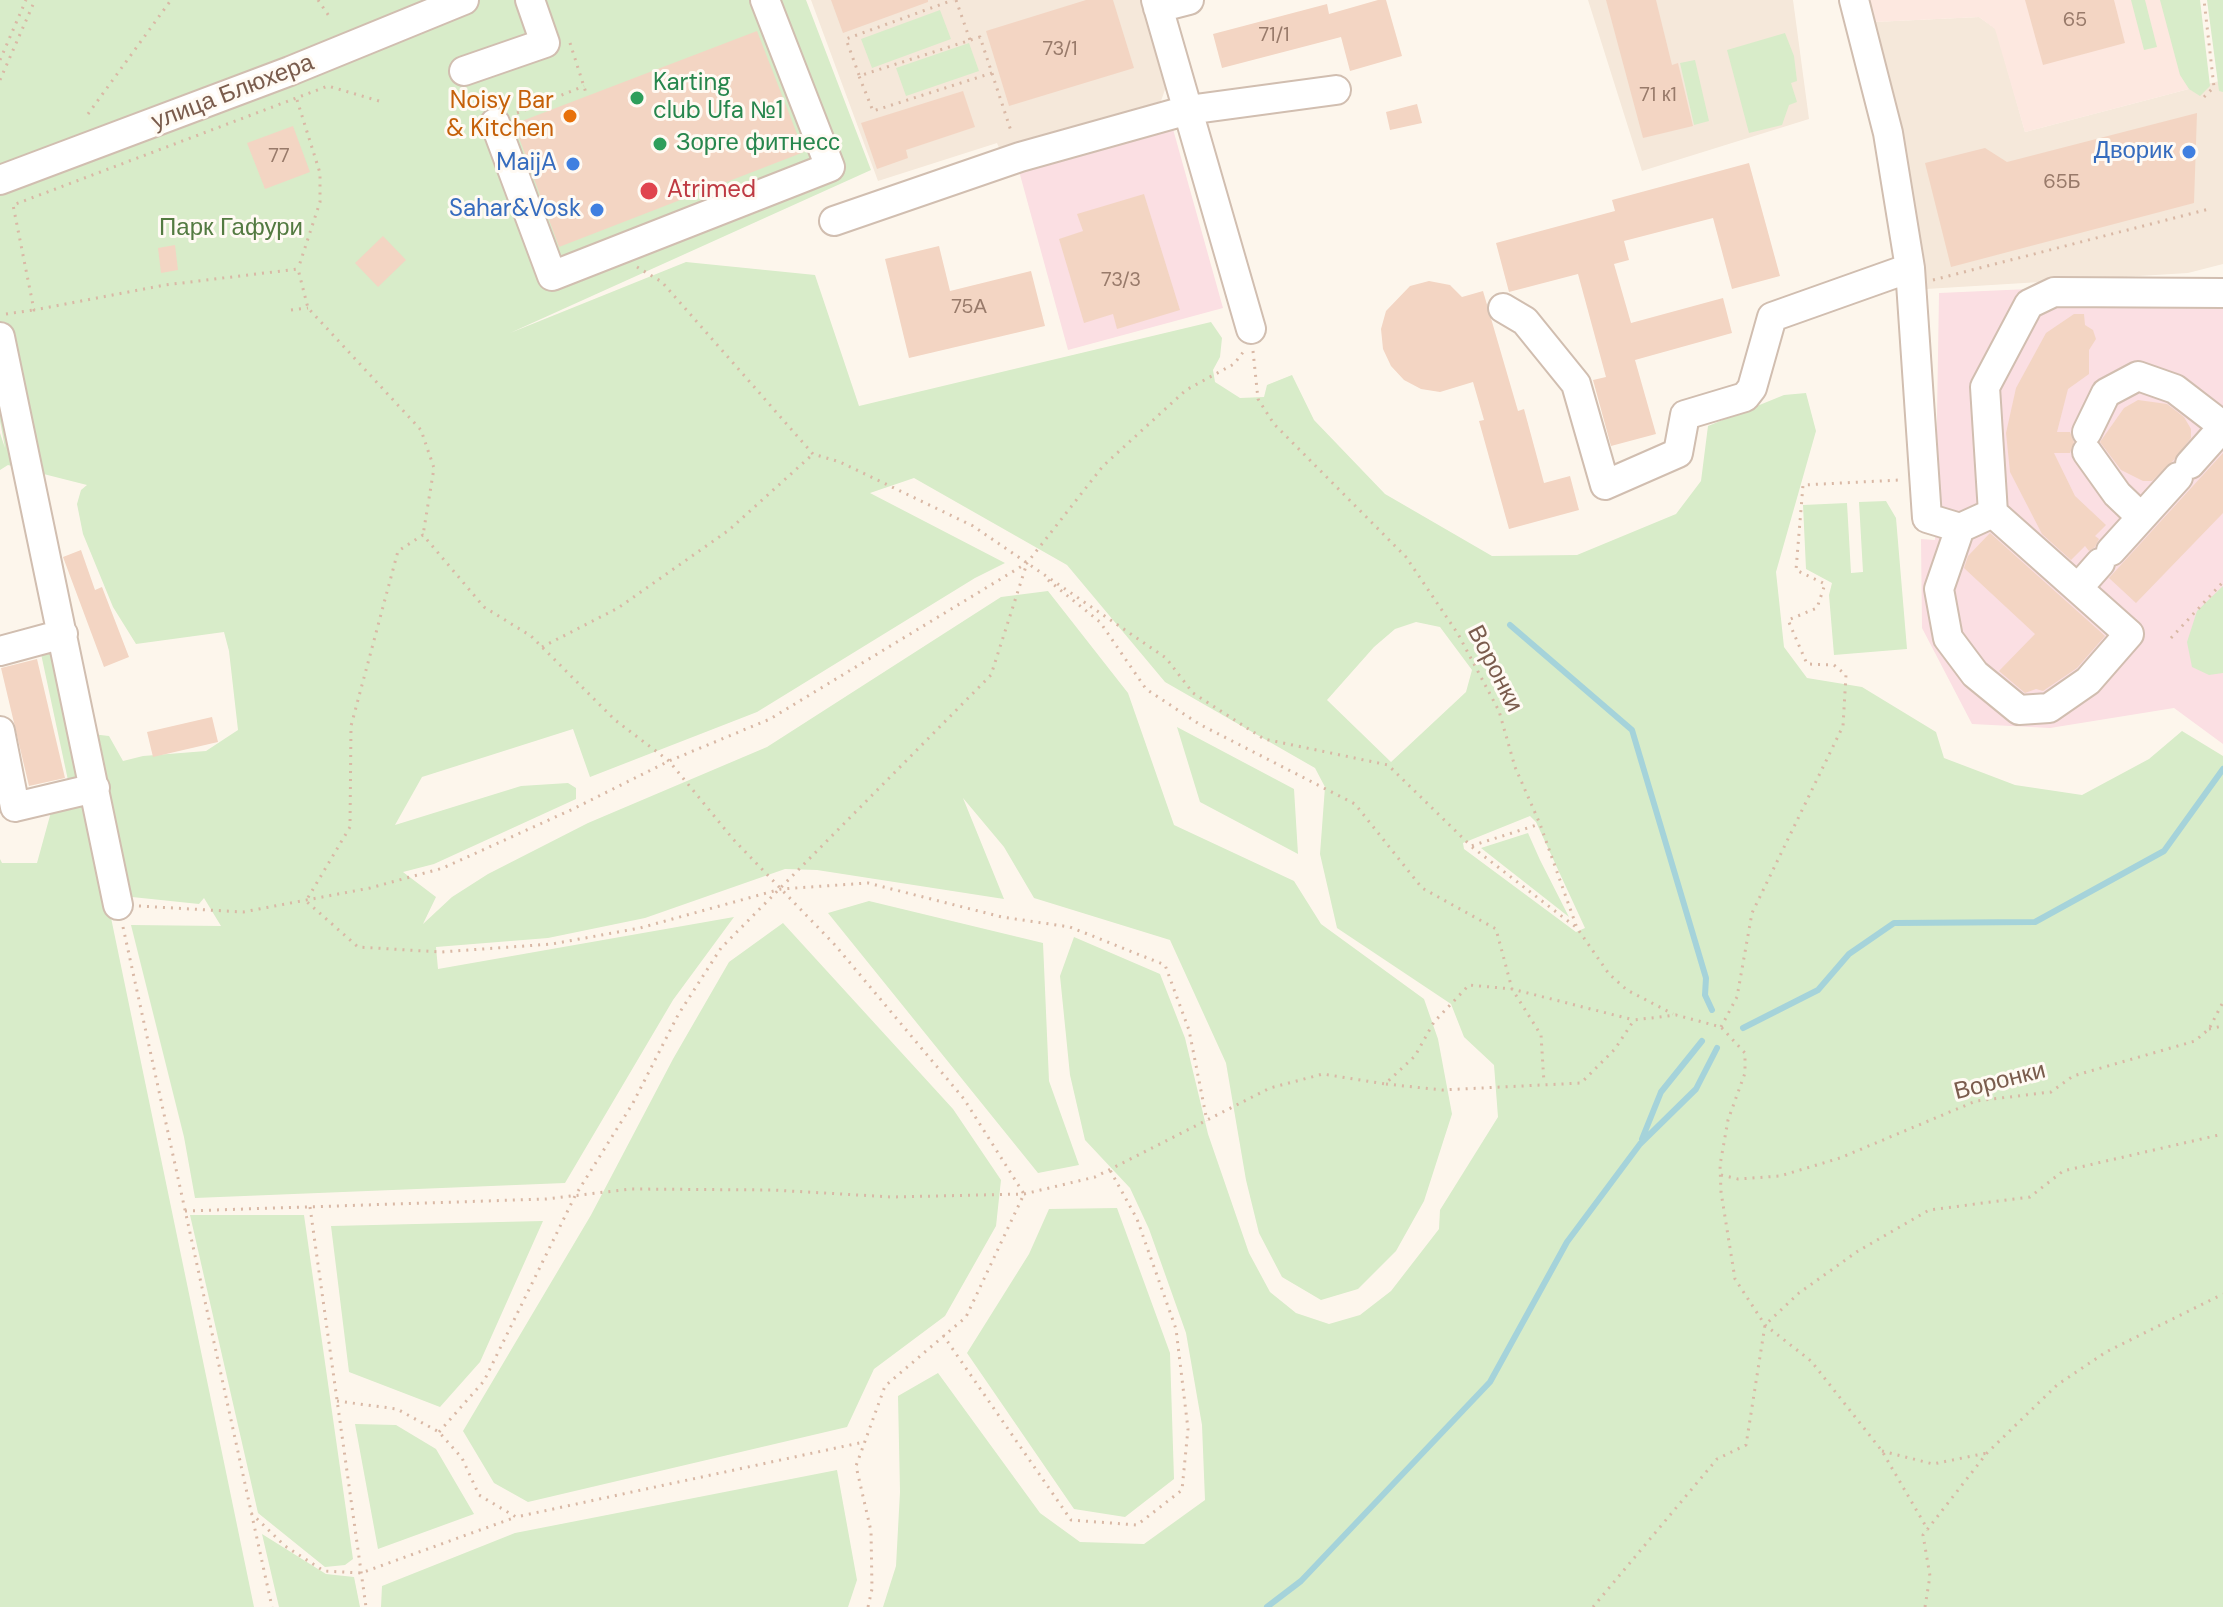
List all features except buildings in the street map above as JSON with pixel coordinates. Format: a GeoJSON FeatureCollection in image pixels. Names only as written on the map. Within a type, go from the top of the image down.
{"type":"FeatureCollection","features":[{"type":"Feature","properties":{"kind":"street","name":"улица Блюхера"},"geometry":{"type":"LineString","coordinates":[[0,180],[290,71],[464,0]]}},
{"type":"Feature","properties":{"kind":"street"},"geometry":{"type":"LineString","coordinates":[[464,71],[545,43],[530,0]]}},
{"type":"Feature","properties":{"kind":"street"},"geometry":{"type":"LineString","coordinates":[[495,123],[552,276],[830,167],[765,0]]}},
{"type":"Feature","properties":{"kind":"street"},"geometry":{"type":"LineString","coordinates":[[1189,0],[1157,4],[1251,329]]}},
{"type":"Feature","properties":{"kind":"street"},"geometry":{"type":"LineString","coordinates":[[1854,0],[1888,133],[1911,277],[1927,518],[1960,528],[1993,513]]}},
{"type":"Feature","properties":{"kind":"street"},"geometry":{"type":"LineString","coordinates":[[834,221],[1020,157],[1188,110],[1336,90]]}},
{"type":"Feature","properties":{"kind":"street"},"geometry":{"type":"LineString","coordinates":[[1503,308],[1525,321],[1576,384],[1605,485],[1678,453],[1685,415],[1745,397],[1752,388],[1772,317],[1911,277]]}},
{"type":"Feature","properties":{"kind":"street"},"geometry":{"type":"LineString","coordinates":[[1960,528],[1939,589],[1948,638],[1975,674],[2019,710],[2049,708],[2088,681],[2129,634],[1993,513],[1985,387],[2029,304],[2054,292],[2223,293]]}},
{"type":"Feature","properties":{"kind":"street"},"geometry":{"type":"LineString","coordinates":[[0,337],[118,905]]}},
{"type":"Feature","properties":{"kind":"street"},"geometry":{"type":"LineString","coordinates":[[2078,588],[2223,426],[2175,389],[2138,376],[2106,393],[2087,442],[2117,494],[2141,517]]}},
{"type":"Feature","properties":{"kind":"street"},"geometry":{"type":"LineString","coordinates":[[0,651],[63,634]]}},
{"type":"Feature","properties":{"kind":"street"},"geometry":{"type":"LineString","coordinates":[[0,731],[15,807],[95,788]]}},
{"type":"Feature","properties":{"kind":"path"},"geometry":{"type":"LineString","coordinates":[[0,60],[26,0]]}},
{"type":"Feature","properties":{"kind":"path"},"geometry":{"type":"LineString","coordinates":[[0,80],[35,0]]}},
{"type":"Feature","properties":{"kind":"path"},"geometry":{"type":"LineString","coordinates":[[88,114],[171,0]]}},
{"type":"Feature","properties":{"kind":"path"},"geometry":{"type":"LineString","coordinates":[[318,0],[331,19]]}},
{"type":"Feature","properties":{"kind":"path"},"geometry":{"type":"LineString","coordinates":[[970,40],[955,0],[846,39],[873,111],[992,73]]}},
{"type":"Feature","properties":{"kind":"path"},"geometry":{"type":"LineString","coordinates":[[2204,0],[2214,87],[2204,97]]}},
{"type":"Feature","properties":{"kind":"path"},"geometry":{"type":"LineString","coordinates":[[859,76],[980,37],[1020,157]]}},
{"type":"Feature","properties":{"kind":"path"},"geometry":{"type":"LineString","coordinates":[[570,43],[587,96]]}},
{"type":"Feature","properties":{"kind":"path"},"geometry":{"type":"LineString","coordinates":[[34,310],[13,205],[328,86],[379,101]]}},
{"type":"Feature","properties":{"kind":"path"},"geometry":{"type":"LineString","coordinates":[[495,123],[584,86]]}},
{"type":"Feature","properties":{"kind":"path"},"geometry":{"type":"LineString","coordinates":[[296,98],[320,173],[320,202],[298,269],[308,308],[421,430],[434,468],[423,535],[398,551],[351,726],[350,827],[306,901]]}},
{"type":"Feature","properties":{"kind":"path"},"geometry":{"type":"LineString","coordinates":[[1911,277],[2209,209]]}},
{"type":"Feature","properties":{"kind":"path"},"geometry":{"type":"LineString","coordinates":[[612,253],[662,282],[813,454],[840,462],[973,526],[1166,658],[1193,693],[1264,739],[1388,765],[1471,846],[1577,928]]}},
{"type":"Feature","properties":{"kind":"path"},"geometry":{"type":"LineString","coordinates":[[0,316],[165,285],[298,269]]}},
{"type":"Feature","properties":{"kind":"path"},"geometry":{"type":"LineString","coordinates":[[291,310],[308,308]]}},
{"type":"Feature","properties":{"kind":"path"},"geometry":{"type":"LineString","coordinates":[[439,1432],[484,1381],[575,1196],[633,1103],[678,1015],[721,948],[991,675],[1027,563],[1103,466],[1186,390],[1234,364],[1245,351],[1251,329]]}},
{"type":"Feature","properties":{"kind":"path","name":"Воронки"},"geometry":{"type":"LineString","coordinates":[[1251,329],[1258,399],[1274,424],[1406,557],[1458,634],[1499,711],[1515,767],[1540,824],[1577,928],[1609,974],[1627,990],[1676,1015]]}},
{"type":"Feature","properties":{"kind":"path"},"geometry":{"type":"LineString","coordinates":[[542,647],[618,608],[729,530],[813,454]]}},
{"type":"Feature","properties":{"kind":"path"},"geometry":{"type":"LineString","coordinates":[[1721,1027],[1737,997],[1752,913],[1843,726],[1846,675],[1834,665],[1807,664],[1788,620],[1817,608],[1825,584],[1796,570],[1803,485],[1925,479]]}},
{"type":"Feature","properties":{"kind":"path"},"geometry":{"type":"LineString","coordinates":[[423,535],[484,607],[542,647],[615,720],[669,761],[733,839],[835,945],[964,1099],[1024,1194]]}},
{"type":"Feature","properties":{"kind":"path"},"geometry":{"type":"LineString","coordinates":[[272,1607],[118,905],[243,912],[306,901],[443,868],[669,761],[770,719],[1027,563]]}},
{"type":"Feature","properties":{"kind":"path"},"geometry":{"type":"LineString","coordinates":[[1027,563],[1100,622],[1146,689],[1199,724],[1355,804],[1422,888],[1496,929],[1512,989],[1541,1035],[1544,1083]]}},
{"type":"Feature","properties":{"kind":"path"},"geometry":{"type":"LineString","coordinates":[[2171,638],[2223,582]]}},
{"type":"Feature","properties":{"kind":"path"},"geometry":{"type":"LineString","coordinates":[[1471,846],[1540,824]]}},
{"type":"Feature","properties":{"kind":"path"},"geometry":{"type":"LineString","coordinates":[[306,901],[358,947],[441,952],[552,944],[625,931],[781,889],[868,883],[1002,917],[1070,927],[1165,965],[1189,1030],[1207,1121]]}},
{"type":"Feature","properties":{"kind":"path"},"geometry":{"type":"LineString","coordinates":[[1385,1084],[1415,1056],[1434,1022],[1469,985],[1512,989],[1634,1020],[1676,1015],[1721,1027],[1745,1053],[1745,1073],[1728,1120],[1721,1175],[1735,1279],[1765,1325],[1811,1361],[1882,1451],[1928,1530]]}},
{"type":"Feature","properties":{"kind":"path"},"geometry":{"type":"LineString","coordinates":[[2209,1029],[2223,1002]]}},
{"type":"Feature","properties":{"kind":"path"},"geometry":{"type":"LineString","coordinates":[[183,1211],[575,1196],[631,1189],[773,1190],[892,1197],[1024,1194],[1095,1177],[1270,1088],[1323,1074],[1442,1090],[1581,1083],[1615,1049],[1634,1020]]}},
{"type":"Feature","properties":{"kind":"path","name":"Воронки"},"geometry":{"type":"LineString","coordinates":[[1721,1175],[1738,1179],[1780,1176],[1840,1158],[1976,1101],[2051,1092],[2073,1076],[2195,1041],[2209,1029],[2223,1026]]}},
{"type":"Feature","properties":{"kind":"path"},"geometry":{"type":"LineString","coordinates":[[1593,1607],[1717,1459],[1746,1445],[1765,1325],[1799,1293],[1846,1259],[1929,1210],[2030,1197],[2063,1171],[2223,1134]]}},
{"type":"Feature","properties":{"kind":"path"},"geometry":{"type":"LineString","coordinates":[[943,1335],[1071,1520],[1137,1525],[1182,1490],[1188,1429],[1176,1329],[1137,1219],[1110,1170]]}},
{"type":"Feature","properties":{"kind":"path"},"geometry":{"type":"LineString","coordinates":[[868,1607],[872,1589],[871,1531],[856,1466],[885,1386],[966,1317],[1024,1194]]}},
{"type":"Feature","properties":{"kind":"path"},"geometry":{"type":"LineString","coordinates":[[310,1207],[366,1607]]}},
{"type":"Feature","properties":{"kind":"path"},"geometry":{"type":"LineString","coordinates":[[1925,1607],[1930,1576],[1923,1535],[1987,1453],[2057,1385],[2106,1352],[2223,1294]]}},
{"type":"Feature","properties":{"kind":"path"},"geometry":{"type":"LineString","coordinates":[[337,1401],[397,1409],[439,1432],[462,1458],[479,1495],[516,1517]]}},
{"type":"Feature","properties":{"kind":"path"},"geometry":{"type":"LineString","coordinates":[[251,1513],[285,1546],[324,1571],[361,1573],[516,1517],[864,1442]]}},
{"type":"Feature","properties":{"kind":"path"},"geometry":{"type":"LineString","coordinates":[[1882,1451],[1933,1464],[1987,1453]]}},
{"type":"Feature","properties":{"kind":"shaded area"},"geometry":{"type":"Polygon","coordinates":[[[811,0],[1144,0],[1169,78],[1161,101],[1002,155],[997,143],[878,181],[811,0]]]}},
{"type":"Feature","properties":{"kind":"shaded area"},"geometry":{"type":"Polygon","coordinates":[[[1588,0],[1793,0],[1809,119],[1642,171],[1588,0]]]}},
{"type":"Feature","properties":{"kind":"shaded area"},"geometry":{"type":"Polygon","coordinates":[[[1870,0],[2188,0],[2204,85],[2025,132],[1995,29],[1979,17],[1874,22],[1870,0]]]}},
{"type":"Feature","properties":{"kind":"shaded area"},"geometry":{"type":"Polygon","coordinates":[[[1979,17],[1996,29],[2025,132],[2223,80],[2223,264],[2188,273],[1926,289],[1893,145],[1874,22],[1979,17]]]}},
{"type":"Feature","properties":{"kind":"shaded area"},"geometry":{"type":"Polygon","coordinates":[[[1173,129],[1223,308],[1068,350],[1019,171],[1173,129]]]}},
{"type":"Feature","properties":{"kind":"shaded area"},"geometry":{"type":"Polygon","coordinates":[[[2223,277],[2223,744],[2174,708],[2050,728],[1972,724],[1922,628],[1921,539],[1935,540],[1939,293],[2188,282],[2223,277]]]}},
{"type":"Feature","properties":{"kind":"green space","name":"Парк Гафури"},"geometry":{"type":"Polygon","coordinates":[[[0,0],[806,0],[871,170],[510,333],[686,262],[815,275],[859,406],[1211,322],[1222,338],[1220,357],[1213,370],[1215,382],[1240,398],[1264,397],[1267,385],[1292,375],[1314,420],[1385,494],[1492,556],[1577,555],[1676,514],[1701,481],[1708,426],[1784,395],[1806,393],[1816,431],[1776,572],[1784,647],[1807,678],[1862,687],[1936,732],[1944,758],[2015,785],[2082,795],[2149,759],[2182,731],[2223,756],[2223,1607],[883,1607],[896,1566],[900,1492],[898,1396],[938,1373],[1040,1513],[1080,1542],[1144,1544],[1205,1500],[1202,1425],[1186,1333],[1149,1229],[1130,1188],[1085,1140],[1070,1075],[1060,976],[1074,937],[1160,974],[1185,1038],[1208,1134],[1249,1253],[1270,1292],[1296,1313],[1329,1324],[1360,1315],[1391,1291],[1439,1229],[1440,1210],[1498,1117],[1494,1065],[1464,1037],[1451,1004],[1337,928],[1320,854],[1325,787],[1315,768],[1165,682],[1067,565],[914,478],[870,493],[1005,563],[975,578],[757,712],[590,777],[573,729],[422,777],[395,825],[521,786],[568,783],[576,788],[576,799],[434,864],[403,872],[436,897],[423,924],[452,897],[488,874],[588,823],[767,747],[1001,597],[1048,591],[1128,693],[1174,825],[1294,881],[1321,924],[1424,999],[1438,1039],[1452,1114],[1424,1201],[1396,1251],[1358,1289],[1321,1300],[1282,1277],[1259,1233],[1246,1180],[1226,1063],[1170,940],[1034,898],[1004,847],[963,798],[1004,899],[817,870],[785,869],[645,918],[548,938],[436,947],[438,969],[734,917],[673,1000],[565,1183],[195,1198],[184,1137],[131,925],[221,926],[204,898],[199,904],[132,897],[92,734],[109,736],[123,761],[143,756],[206,751],[238,730],[229,651],[224,632],[136,644],[113,607],[83,534],[77,504],[81,490],[87,485],[8,465],[0,470],[0,433],[5,448],[0,421],[0,0]],[[1416,622],[1395,629],[1374,647],[1327,700],[1391,762],[1466,692],[1472,670],[1440,627],[1416,622]],[[1530,816],[1463,843],[1464,849],[1576,932],[1585,928],[1536,822],[1530,816]]]}},
{"type":"Feature","properties":{"kind":"green space"},"geometry":{"type":"Polygon","coordinates":[[[2131,0],[2145,0],[2157,47],[2144,50],[2131,0]]]}},
{"type":"Feature","properties":{"kind":"green space"},"geometry":{"type":"Polygon","coordinates":[[[2160,0],[2200,0],[2210,86],[2200,96],[2189,89],[2180,75],[2160,0]]]}},
{"type":"Feature","properties":{"kind":"green space"},"geometry":{"type":"Polygon","coordinates":[[[2207,0],[2223,0],[2223,92],[2219,91],[2207,0]]]}},
{"type":"Feature","properties":{"kind":"green space"},"geometry":{"type":"Polygon","coordinates":[[[940,10],[951,39],[872,68],[861,39],[940,10]]]}},
{"type":"Feature","properties":{"kind":"green space"},"geometry":{"type":"Polygon","coordinates":[[[1785,33],[1794,56],[1797,81],[1791,83],[1797,102],[1789,105],[1782,125],[1749,133],[1727,50],[1785,33]]]}},
{"type":"Feature","properties":{"kind":"green space"},"geometry":{"type":"Polygon","coordinates":[[[969,43],[979,71],[906,96],[896,68],[969,43]]]}},
{"type":"Feature","properties":{"kind":"green space"},"geometry":{"type":"Polygon","coordinates":[[[1695,60],[1709,121],[1694,125],[1680,63],[1695,60]]]}},
{"type":"Feature","properties":{"kind":"green space"},"geometry":{"type":"Polygon","coordinates":[[[1886,501],[1896,518],[1907,649],[1834,655],[1829,595],[1832,583],[1806,569],[1803,505],[1847,503],[1851,573],[1863,572],[1859,502],[1886,501]]]}},
{"type":"Feature","properties":{"kind":"green space"},"geometry":{"type":"Polygon","coordinates":[[[2223,586],[2223,673],[2209,675],[2192,667],[2187,642],[2197,611],[2223,586]]]}},
{"type":"Feature","properties":{"kind":"green space"},"geometry":{"type":"Polygon","coordinates":[[[55,646],[84,782],[69,785],[40,649],[55,646]]]}},
{"type":"Feature","properties":{"kind":"green space"},"geometry":{"type":"Polygon","coordinates":[[[1177,727],[1294,789],[1298,854],[1200,802],[1177,727]]]}},
{"type":"Feature","properties":{"kind":"green space"},"geometry":{"type":"Polygon","coordinates":[[[87,802],[254,1607],[0,1607],[0,859],[2,863],[37,863],[51,812],[87,802]]]}},
{"type":"Feature","properties":{"kind":"green space"},"geometry":{"type":"Polygon","coordinates":[[[1528,833],[1540,860],[1569,917],[1481,848],[1528,833]]]}},
{"type":"Feature","properties":{"kind":"green space"},"geometry":{"type":"Polygon","coordinates":[[[869,901],[1043,943],[1049,1081],[1079,1165],[1038,1173],[828,913],[869,901]]]}},
{"type":"Feature","properties":{"kind":"green space"},"geometry":{"type":"Polygon","coordinates":[[[783,923],[953,1109],[1001,1180],[996,1226],[945,1316],[874,1369],[847,1427],[528,1502],[494,1483],[463,1431],[591,1215],[673,1059],[729,962],[783,923]]]}},
{"type":"Feature","properties":{"kind":"green space"},"geometry":{"type":"Polygon","coordinates":[[[1117,1208],[1170,1353],[1174,1479],[1125,1517],[1074,1509],[967,1353],[1029,1254],[1049,1209],[1117,1208]]]}},
{"type":"Feature","properties":{"kind":"green space"},"geometry":{"type":"Polygon","coordinates":[[[190,1215],[304,1215],[353,1559],[345,1565],[325,1567],[258,1513],[190,1215]]]}},
{"type":"Feature","properties":{"kind":"green space"},"geometry":{"type":"Polygon","coordinates":[[[543,1221],[480,1362],[440,1407],[349,1372],[331,1226],[543,1221]]]}},
{"type":"Feature","properties":{"kind":"green space"},"geometry":{"type":"Polygon","coordinates":[[[355,1424],[396,1425],[436,1449],[474,1514],[378,1549],[355,1424]]]}},
{"type":"Feature","properties":{"kind":"green space"},"geometry":{"type":"Polygon","coordinates":[[[837,1470],[857,1580],[848,1607],[381,1607],[382,1586],[515,1533],[837,1470]]]}},
{"type":"Feature","properties":{"kind":"green space"},"geometry":{"type":"Polygon","coordinates":[[[262,1534],[326,1574],[354,1577],[360,1607],[279,1607],[262,1534]]]}},
{"type":"Feature","properties":{"kind":"waterway"},"geometry":{"type":"LineString","coordinates":[[1510,625],[1632,730],[1706,978],[1705,995],[1712,1010]]}},
{"type":"Feature","properties":{"kind":"waterway"},"geometry":{"type":"LineString","coordinates":[[1743,1028],[1818,990],[1849,954],[1894,923],[2035,922],[2164,851],[2223,769]]}},
{"type":"Feature","properties":{"kind":"waterway"},"geometry":{"type":"LineString","coordinates":[[1642,1139],[1661,1092],[1702,1041]]}},
{"type":"Feature","properties":{"kind":"waterway"},"geometry":{"type":"LineString","coordinates":[[1267,1607],[1301,1581],[1490,1382],[1567,1242],[1640,1144],[1696,1089],[1717,1048]]}},
{"type":"Feature","properties":{"kind":"place","name":"Karting club Ufa №1"},"geometry":{"type":"Point","coordinates":[637,98]}},
{"type":"Feature","properties":{"kind":"place","name":"Noisy Bar & Kitchen"},"geometry":{"type":"Point","coordinates":[570,116]}},
{"type":"Feature","properties":{"kind":"place","name":"Зорге фитнесс"},"geometry":{"type":"Point","coordinates":[660,144]}},
{"type":"Feature","properties":{"kind":"place","name":"Дворик"},"geometry":{"type":"Point","coordinates":[2189,152]}},
{"type":"Feature","properties":{"kind":"place","name":"MaijA"},"geometry":{"type":"Point","coordinates":[573,164]}},
{"type":"Feature","properties":{"kind":"place","name":"Atrimed"},"geometry":{"type":"Point","coordinates":[649,191]}},
{"type":"Feature","properties":{"kind":"place","name":"Sahar&Vosk"},"geometry":{"type":"Point","coordinates":[597,210]}}]}
